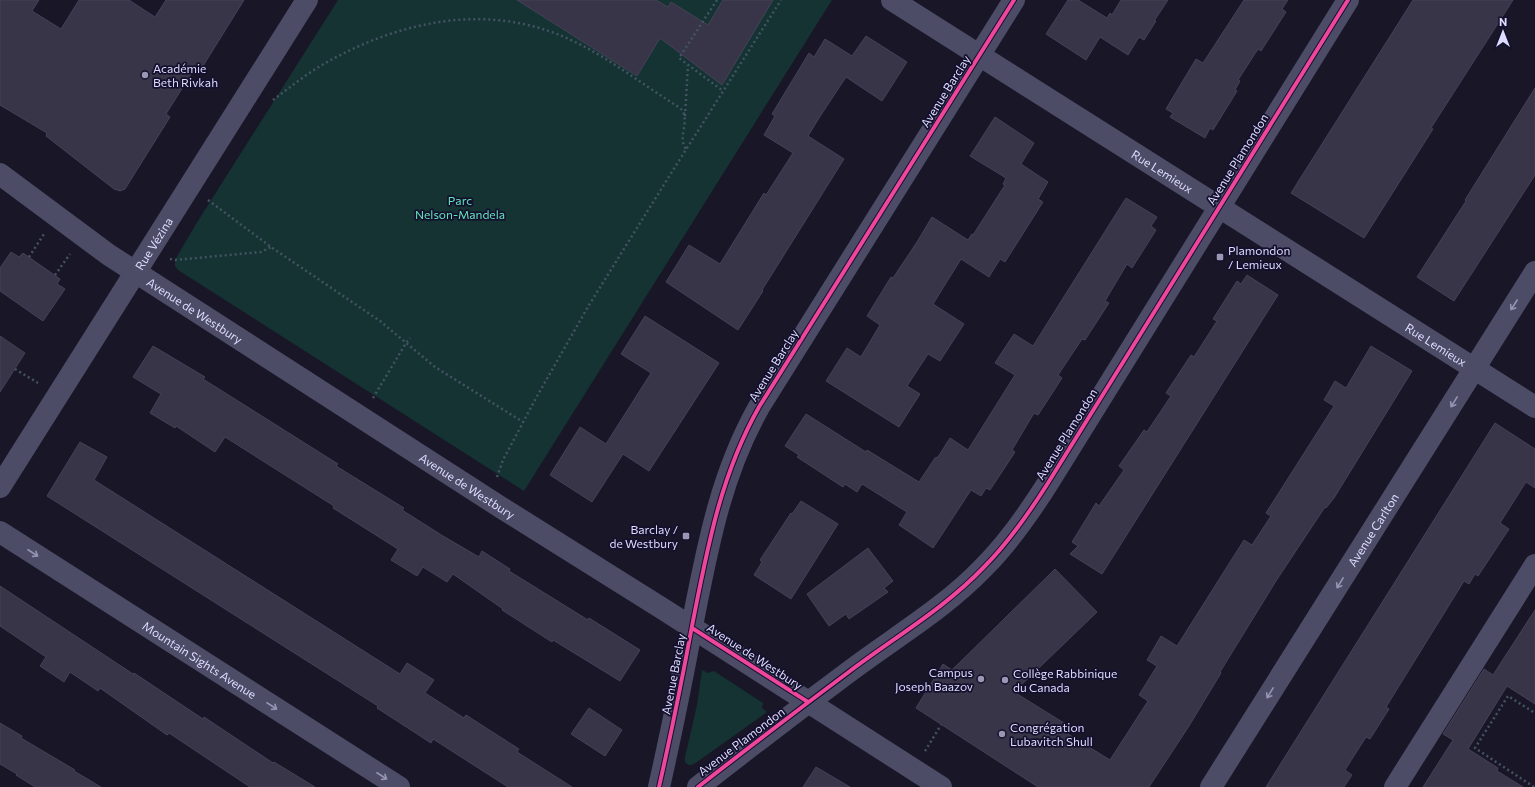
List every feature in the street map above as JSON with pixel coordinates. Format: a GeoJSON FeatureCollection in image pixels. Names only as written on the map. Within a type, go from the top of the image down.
{"type":"FeatureCollection","features":[{"type":"Feature","properties":{"kind":"street","name":"Rue Vézina"},"geometry":{"type":"LineString","coordinates":[[0,487],[307,0]]}},
{"type":"Feature","properties":{"kind":"street","name":"Rue Lemieux"},"geometry":{"type":"LineString","coordinates":[[892,0],[1535,406]]}},
{"type":"Feature","properties":{"kind":"street","name":"Avenue Barclay"},"geometry":{"type":"LineString","coordinates":[[659,787],[677,706],[698,593],[721,493],[733,460],[750,423],[1014,0]]}},
{"type":"Feature","properties":{"kind":"street","name":"Avenue Plamondon"},"geometry":{"type":"LineString","coordinates":[[698,787],[808,702],[961,589],[984,568],[1006,544],[1048,483],[1348,0]]}},
{"type":"Feature","properties":{"kind":"street","name":"Avenue de Westbury"},"geometry":{"type":"LineString","coordinates":[[0,174],[98,247],[136,272],[505,510],[941,787]]}},
{"type":"Feature","properties":{"kind":"street","name":"Avenue Carlton"},"geometry":{"type":"LineString","coordinates":[[1211,787],[1535,272]]}},
{"type":"Feature","properties":{"kind":"street","name":"Mountain Sights Avenue"},"geometry":{"type":"LineString","coordinates":[[0,532],[399,787]]}},
{"type":"Feature","properties":{"kind":"street"},"geometry":{"type":"LineString","coordinates":[[1395,787],[1535,565]]}},
{"type":"Feature","properties":{"kind":"path"},"geometry":{"type":"LineString","coordinates":[[717,0],[679,58],[723,91]]}},
{"type":"Feature","properties":{"kind":"path"},"geometry":{"type":"LineString","coordinates":[[496,477],[503,460],[523,422],[589,305],[781,0]]}},
{"type":"Feature","properties":{"kind":"path"},"geometry":{"type":"LineString","coordinates":[[713,6],[718,8]]}},
{"type":"Feature","properties":{"kind":"path"},"geometry":{"type":"LineString","coordinates":[[271,101],[320,66],[364,44],[419,25],[478,18],[499,20],[536,27],[572,40],[671,102],[682,110],[685,117]]}},
{"type":"Feature","properties":{"kind":"path"},"geometry":{"type":"LineString","coordinates":[[686,149],[683,142],[688,64]]}},
{"type":"Feature","properties":{"kind":"path"},"geometry":{"type":"LineString","coordinates":[[208,200],[271,247],[380,321],[435,367],[523,422]]}},
{"type":"Feature","properties":{"kind":"path"},"geometry":{"type":"LineString","coordinates":[[29,257],[45,232]]}},
{"type":"Feature","properties":{"kind":"path"},"geometry":{"type":"LineString","coordinates":[[168,258],[175,260],[261,252],[271,247]]}},
{"type":"Feature","properties":{"kind":"path"},"geometry":{"type":"LineString","coordinates":[[55,275],[72,252]]}},
{"type":"Feature","properties":{"kind":"path"},"geometry":{"type":"LineString","coordinates":[[372,399],[410,338]]}},
{"type":"Feature","properties":{"kind":"path"},"geometry":{"type":"LineString","coordinates":[[15,369],[39,384]]}},
{"type":"Feature","properties":{"kind":"path"},"geometry":{"type":"LineString","coordinates":[[1534,787],[1475,748],[1508,696],[1535,713]]}},
{"type":"Feature","properties":{"kind":"path"},"geometry":{"type":"LineString","coordinates":[[925,751],[941,725]]}},
{"type":"Feature","properties":{"kind":"green space","name":"Parc Nelson-Mandela"},"geometry":{"type":"Polygon","coordinates":[[[338,0],[832,0],[524,491],[178,270],[175,266],[175,260],[196,224],[338,0]]]}},
{"type":"Feature","properties":{"kind":"green space"},"geometry":{"type":"Polygon","coordinates":[[[702,670],[708,673],[714,671],[763,703],[762,708],[767,712],[697,762],[690,765],[685,762],[685,757],[697,705],[702,670]]]}},
{"type":"Feature","properties":{"kind":"building","name":"Académie Beth Rivkah"},"geometry":{"type":"Polygon","coordinates":[[[0,0],[39,0],[32,11],[61,29],[79,0],[129,0],[155,17],[166,0],[244,0],[203,66],[198,63],[166,114],[170,117],[125,189],[120,191],[114,189],[46,136],[47,133],[0,105],[0,0]]]}},
{"type":"Feature","properties":{"kind":"building"},"geometry":{"type":"Polygon","coordinates":[[[517,0],[656,0],[668,7],[671,2],[708,25],[723,0],[773,0],[722,85],[660,38],[637,76],[517,0]]]}},
{"type":"Feature","properties":{"kind":"building"},"geometry":{"type":"Polygon","coordinates":[[[1068,0],[1078,0],[1107,18],[1110,13],[1112,15],[1121,0],[1168,0],[1154,21],[1156,21],[1144,40],[1139,37],[1128,55],[1100,37],[1086,60],[1046,34],[1068,0]]]}},
{"type":"Feature","properties":{"kind":"building"},"geometry":{"type":"Polygon","coordinates":[[[1244,0],[1288,0],[1282,9],[1286,12],[1261,51],[1258,49],[1238,80],[1240,81],[1235,90],[1237,91],[1213,130],[1210,128],[1205,138],[1170,117],[1173,113],[1166,109],[1196,59],[1203,63],[1244,0]]]}},
{"type":"Feature","properties":{"kind":"building"},"geometry":{"type":"Polygon","coordinates":[[[1413,0],[1513,0],[1431,128],[1433,129],[1364,238],[1291,193],[1413,0]]]}},
{"type":"Feature","properties":{"kind":"building"},"geometry":{"type":"Polygon","coordinates":[[[866,36],[907,62],[882,101],[846,77],[819,118],[808,136],[844,159],[738,330],[666,282],[689,245],[720,264],[764,193],[766,195],[793,153],[764,135],[775,116],[772,114],[809,53],[814,57],[825,39],[852,56],[866,36]]]}},
{"type":"Feature","properties":{"kind":"building"},"geometry":{"type":"Polygon","coordinates":[[[1535,88],[1535,175],[1454,301],[1417,277],[1466,201],[1465,200],[1535,88]]]}},
{"type":"Feature","properties":{"kind":"building"},"geometry":{"type":"Polygon","coordinates":[[[995,117],[1034,143],[1021,164],[1048,182],[1038,199],[1043,202],[1005,262],[1000,259],[989,277],[961,259],[933,304],[964,324],[940,361],[928,354],[907,386],[920,394],[899,427],[826,381],[847,348],[861,357],[880,325],[867,316],[891,277],[893,278],[932,217],[968,240],[972,234],[973,235],[1005,185],[1003,184],[1006,178],[970,156],[995,117]]]}},
{"type":"Feature","properties":{"kind":"building"},"geometry":{"type":"Polygon","coordinates":[[[1126,198],[1157,217],[1151,226],[1156,230],[1132,268],[1127,264],[1105,301],[1109,303],[1085,340],[1082,339],[1058,375],[1062,378],[1038,415],[1034,413],[1012,450],[1015,452],[990,490],[986,488],[981,496],[971,490],[933,548],[899,525],[907,512],[862,484],[857,492],[845,484],[843,487],[797,457],[799,455],[785,446],[806,414],[866,452],[867,450],[919,482],[950,438],[968,450],[1015,375],[995,363],[1014,334],[1033,346],[1126,198]]]}},
{"type":"Feature","properties":{"kind":"building"},"geometry":{"type":"Polygon","coordinates":[[[11,252],[19,257],[23,253],[60,279],[57,284],[65,289],[43,321],[0,291],[0,268],[11,252]]]}},
{"type":"Feature","properties":{"kind":"building"},"geometry":{"type":"Polygon","coordinates":[[[1247,275],[1278,295],[1102,574],[1070,554],[1078,546],[1072,542],[1096,503],[1099,506],[1124,470],[1119,466],[1144,430],[1147,432],[1171,396],[1166,393],[1191,355],[1194,357],[1217,321],[1213,319],[1237,281],[1241,284],[1247,275]]]}},
{"type":"Feature","properties":{"kind":"building"},"geometry":{"type":"Polygon","coordinates":[[[645,316],[719,363],[649,471],[623,454],[592,502],[550,475],[580,427],[606,444],[651,373],[621,354],[645,316]]]}},
{"type":"Feature","properties":{"kind":"building"},"geometry":{"type":"Polygon","coordinates":[[[0,336],[25,353],[0,392],[0,336]]]}},
{"type":"Feature","properties":{"kind":"building"},"geometry":{"type":"Polygon","coordinates":[[[153,346],[205,377],[203,379],[338,464],[336,466],[404,508],[402,510],[443,536],[479,557],[482,551],[510,569],[509,571],[640,650],[620,681],[553,640],[552,642],[502,610],[503,609],[453,574],[447,582],[423,567],[417,576],[391,560],[398,549],[333,508],[334,506],[225,437],[215,452],[176,426],[175,428],[150,413],[161,394],[133,377],[153,346]]]}},
{"type":"Feature","properties":{"kind":"building"},"geometry":{"type":"Polygon","coordinates":[[[1371,346],[1412,371],[1334,498],[1326,508],[1325,507],[1276,581],[1220,672],[1221,673],[1189,726],[1149,787],[1038,787],[916,708],[943,664],[952,670],[1055,569],[1097,612],[1014,692],[1072,728],[1068,734],[1110,760],[1148,701],[1139,695],[1157,666],[1147,660],[1161,636],[1177,646],[1244,540],[1252,545],[1271,516],[1266,513],[1334,406],[1324,400],[1335,381],[1346,388],[1371,346]]]}},
{"type":"Feature","properties":{"kind":"building"},"geometry":{"type":"Polygon","coordinates":[[[1495,423],[1535,449],[1535,488],[1526,482],[1500,523],[1509,529],[1478,576],[1475,574],[1469,584],[1464,581],[1386,707],[1389,709],[1370,739],[1366,737],[1345,770],[1352,775],[1344,787],[1266,787],[1495,423]]]}},
{"type":"Feature","properties":{"kind":"building"},"geometry":{"type":"Polygon","coordinates":[[[80,442],[107,457],[94,480],[400,674],[407,663],[434,680],[425,693],[464,718],[466,715],[519,749],[517,752],[572,787],[508,787],[433,739],[431,743],[377,708],[378,706],[47,496],[80,442]]]}},
{"type":"Feature","properties":{"kind":"building"},"geometry":{"type":"Polygon","coordinates":[[[801,501],[838,524],[791,599],[754,575],[762,562],[760,560],[791,513],[792,514],[801,501]]]}},
{"type":"Feature","properties":{"kind":"building"},"geometry":{"type":"Polygon","coordinates":[[[868,548],[893,581],[884,588],[888,592],[849,619],[846,614],[829,626],[807,594],[868,548]]]}},
{"type":"Feature","properties":{"kind":"building"},"geometry":{"type":"Polygon","coordinates":[[[0,586],[203,719],[204,717],[273,763],[274,762],[315,787],[250,787],[169,733],[167,735],[100,688],[98,691],[70,672],[64,682],[40,666],[46,657],[0,626],[0,586]]]}},
{"type":"Feature","properties":{"kind":"building"},"geometry":{"type":"Polygon","coordinates":[[[1535,610],[1535,704],[1507,686],[1468,749],[1498,768],[1497,771],[1523,787],[1423,787],[1453,740],[1443,734],[1484,669],[1493,675],[1535,610]]]}},
{"type":"Feature","properties":{"kind":"building"},"geometry":{"type":"Polygon","coordinates":[[[589,708],[622,730],[605,756],[571,734],[589,708]]]}},
{"type":"Feature","properties":{"kind":"building"},"geometry":{"type":"Polygon","coordinates":[[[0,723],[22,736],[21,738],[101,787],[35,787],[16,775],[17,774],[0,764],[0,723]]]}},
{"type":"Feature","properties":{"kind":"building"},"geometry":{"type":"Polygon","coordinates":[[[816,767],[850,787],[803,787],[816,767]]]}},
{"type":"Feature","properties":{"kind":"cycle path"},"geometry":{"type":"LineString","coordinates":[[659,787],[716,514],[734,460],[746,433],[759,407],[1014,0]]}},
{"type":"Feature","properties":{"kind":"cycle path"},"geometry":{"type":"LineString","coordinates":[[698,787],[867,658],[919,622],[953,596],[1002,548],[1048,483],[1348,0]]}},
{"type":"Feature","properties":{"kind":"cycle path"},"geometry":{"type":"LineString","coordinates":[[692,628],[808,702]]}},
{"type":"Feature","properties":{"kind":"place","name":"Académie Beth Rivkah"},"geometry":{"type":"Point","coordinates":[145,75]}},
{"type":"Feature","properties":{"kind":"place","name":"Plamondon / Lemieux"},"geometry":{"type":"Point","coordinates":[1220,257]}},
{"type":"Feature","properties":{"kind":"place","name":"Barclay / de Westbury"},"geometry":{"type":"Point","coordinates":[686,536]}},
{"type":"Feature","properties":{"kind":"place","name":"Campus Joseph Baazov"},"geometry":{"type":"Point","coordinates":[981,679]}},
{"type":"Feature","properties":{"kind":"place","name":"Collège Rabbinique du Canada"},"geometry":{"type":"Point","coordinates":[1005,680]}},
{"type":"Feature","properties":{"kind":"place","name":"Congrégation Lubavitch Shull"},"geometry":{"type":"Point","coordinates":[1002,734]}}]}
